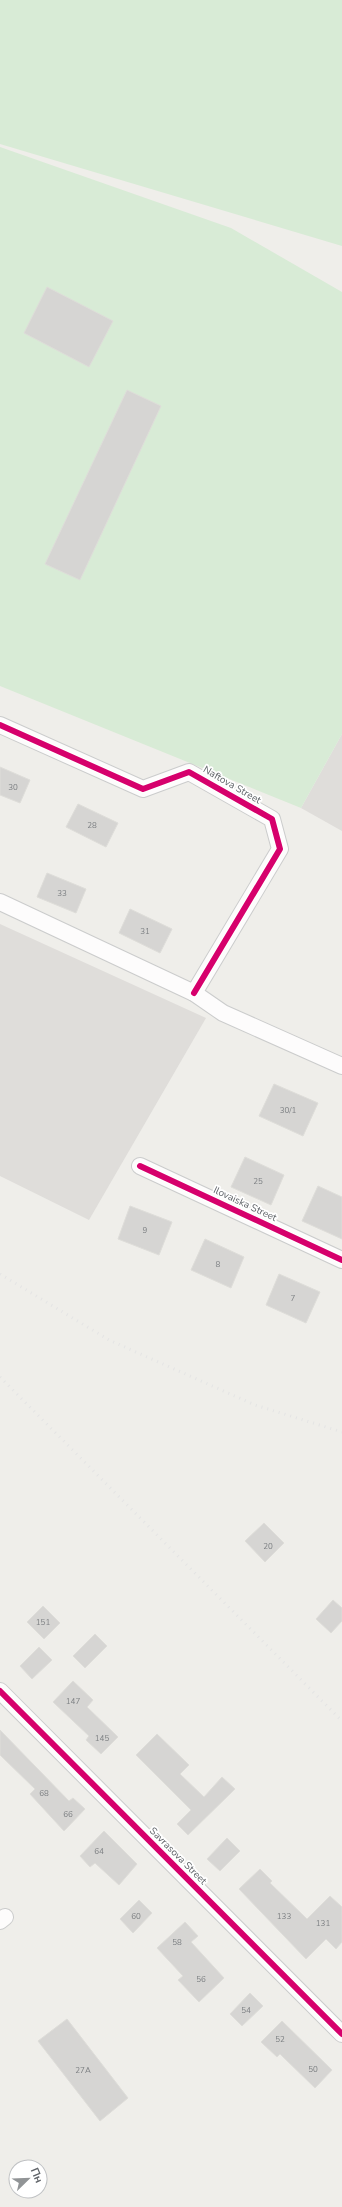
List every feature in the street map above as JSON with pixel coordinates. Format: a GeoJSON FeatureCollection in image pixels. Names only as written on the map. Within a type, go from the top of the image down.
{"type":"FeatureCollection","features":[{"type":"Feature","properties":{"kind":"street","name":"Naftova Street"},"geometry":{"type":"LineString","coordinates":[[0,725],[143,789],[189,772],[272,819],[280,849],[194,993]]}},
{"type":"Feature","properties":{"kind":"street"},"geometry":{"type":"LineString","coordinates":[[0,902],[194,993],[223,1013],[342,1066]]}},
{"type":"Feature","properties":{"kind":"street","name":"Ilovaiska Street"},"geometry":{"type":"LineString","coordinates":[[140,1166],[342,1260]]}},
{"type":"Feature","properties":{"kind":"street","name":"Savrasova Street"},"geometry":{"type":"LineString","coordinates":[[0,1691],[342,2034]]}},
{"type":"Feature","properties":{"kind":"shaded area"},"geometry":{"type":"Polygon","coordinates":[[[342,734],[342,831],[301,808],[342,734]]]}},
{"type":"Feature","properties":{"kind":"shaded area"},"geometry":{"type":"Polygon","coordinates":[[[0,924],[206,1018],[89,1220],[0,1176],[0,924]]]}},
{"type":"Feature","properties":{"kind":"green space"},"geometry":{"type":"Polygon","coordinates":[[[0,0],[342,0],[342,246],[0,144],[0,0]]]}},
{"type":"Feature","properties":{"kind":"green space"},"geometry":{"type":"Polygon","coordinates":[[[0,147],[231,228],[342,292],[342,734],[301,808],[0,686],[0,147]]]}},
{"type":"Feature","properties":{"kind":"building"},"geometry":{"type":"Polygon","coordinates":[[[47,287],[113,321],[89,367],[24,333],[47,287]]]}},
{"type":"Feature","properties":{"kind":"building"},"geometry":{"type":"Polygon","coordinates":[[[127,390],[161,406],[80,580],[45,564],[127,390]]]}},
{"type":"Feature","properties":{"kind":"building"},"geometry":{"type":"Polygon","coordinates":[[[0,767],[30,780],[20,803],[0,795],[0,767]]]}},
{"type":"Feature","properties":{"kind":"building"},"geometry":{"type":"Polygon","coordinates":[[[78,804],[118,823],[106,847],[66,827],[78,804]]]}},
{"type":"Feature","properties":{"kind":"building"},"geometry":{"type":"Polygon","coordinates":[[[47,873],[86,889],[76,913],[37,897],[47,873]]]}},
{"type":"Feature","properties":{"kind":"building"},"geometry":{"type":"Polygon","coordinates":[[[130,909],[172,929],[160,953],[119,933],[130,909]]]}},
{"type":"Feature","properties":{"kind":"building"},"geometry":{"type":"Polygon","coordinates":[[[274,1084],[318,1103],[303,1136],[259,1116],[274,1084]]]}},
{"type":"Feature","properties":{"kind":"building"},"geometry":{"type":"Polygon","coordinates":[[[245,1157],[284,1175],[271,1205],[231,1187],[245,1157]]]}},
{"type":"Feature","properties":{"kind":"building"},"geometry":{"type":"Polygon","coordinates":[[[318,1186],[342,1197],[342,1239],[302,1221],[318,1186]]]}},
{"type":"Feature","properties":{"kind":"building"},"geometry":{"type":"Polygon","coordinates":[[[130,1206],[172,1222],[159,1255],[118,1239],[130,1206]]]}},
{"type":"Feature","properties":{"kind":"building"},"geometry":{"type":"Polygon","coordinates":[[[205,1239],[244,1257],[231,1288],[191,1270],[205,1239]]]}},
{"type":"Feature","properties":{"kind":"building"},"geometry":{"type":"Polygon","coordinates":[[[279,1274],[320,1292],[306,1323],[266,1305],[279,1274]]]}},
{"type":"Feature","properties":{"kind":"building"},"geometry":{"type":"Polygon","coordinates":[[[264,1523],[284,1543],[265,1562],[245,1541],[264,1523]]]}},
{"type":"Feature","properties":{"kind":"building"},"geometry":{"type":"Polygon","coordinates":[[[333,1600],[342,1608],[342,1621],[331,1633],[316,1619],[333,1600]]]}},
{"type":"Feature","properties":{"kind":"building"},"geometry":{"type":"Polygon","coordinates":[[[43,1606],[60,1623],[44,1639],[27,1622],[43,1606]]]}},
{"type":"Feature","properties":{"kind":"building"},"geometry":{"type":"Polygon","coordinates":[[[95,1634],[107,1646],[85,1668],[73,1656],[95,1634]]]}},
{"type":"Feature","properties":{"kind":"building"},"geometry":{"type":"Polygon","coordinates":[[[39,1647],[52,1660],[32,1679],[20,1666],[39,1647]]]}},
{"type":"Feature","properties":{"kind":"building"},"geometry":{"type":"Polygon","coordinates":[[[73,1681],[93,1700],[87,1707],[118,1737],[101,1754],[86,1740],[89,1736],[53,1702],[73,1681]]]}},
{"type":"Feature","properties":{"kind":"building"},"geometry":{"type":"Polygon","coordinates":[[[0,1730],[69,1801],[73,1798],[85,1809],[64,1831],[30,1794],[35,1789],[0,1755],[0,1730]]]}},
{"type":"Feature","properties":{"kind":"building"},"geometry":{"type":"Polygon","coordinates":[[[157,1734],[189,1765],[180,1774],[204,1797],[222,1777],[235,1789],[188,1835],[177,1824],[191,1810],[136,1755],[157,1734]]]}},
{"type":"Feature","properties":{"kind":"building"},"geometry":{"type":"Polygon","coordinates":[[[104,1831],[137,1864],[119,1885],[95,1863],[90,1867],[80,1856],[104,1831]]]}},
{"type":"Feature","properties":{"kind":"building"},"geometry":{"type":"Polygon","coordinates":[[[227,1838],[240,1851],[220,1871],[207,1859],[227,1838]]]}},
{"type":"Feature","properties":{"kind":"building"},"geometry":{"type":"Polygon","coordinates":[[[260,1869],[272,1881],[270,1883],[307,1919],[330,1896],[342,1907],[342,1942],[336,1949],[326,1939],[306,1959],[239,1889],[260,1869]]]}},
{"type":"Feature","properties":{"kind":"building"},"geometry":{"type":"Polygon","coordinates":[[[139,1900],[152,1913],[133,1933],[120,1919],[139,1900]]]}},
{"type":"Feature","properties":{"kind":"building"},"geometry":{"type":"Polygon","coordinates":[[[185,1922],[198,1936],[191,1942],[224,1978],[199,2002],[178,1980],[183,1976],[157,1948],[185,1922]]]}},
{"type":"Feature","properties":{"kind":"building"},"geometry":{"type":"Polygon","coordinates":[[[250,1993],[263,2006],[242,2026],[230,2014],[250,1993]]]}},
{"type":"Feature","properties":{"kind":"building"},"geometry":{"type":"Polygon","coordinates":[[[67,2019],[128,2098],[100,2121],[38,2041],[67,2019]]]}},
{"type":"Feature","properties":{"kind":"building"},"geometry":{"type":"Polygon","coordinates":[[[282,2021],[332,2070],[315,2088],[280,2054],[277,2057],[261,2042],[282,2021]]]}},
{"type":"Feature","properties":{"kind":"railway"},"geometry":{"type":"LineString","coordinates":[[0,1274],[109,1340],[255,1405],[342,1432]]}},
{"type":"Feature","properties":{"kind":"railway"},"geometry":{"type":"LineString","coordinates":[[0,1377],[342,1721]]}},
{"type":"Feature","properties":{"kind":"cycle path"},"geometry":{"type":"LineString","coordinates":[[0,725],[143,789],[189,772],[272,819],[280,849],[194,993]]}},
{"type":"Feature","properties":{"kind":"cycle path"},"geometry":{"type":"LineString","coordinates":[[140,1166],[342,1260]]}},
{"type":"Feature","properties":{"kind":"cycle path"},"geometry":{"type":"LineString","coordinates":[[0,1691],[342,2034]]}}]}
